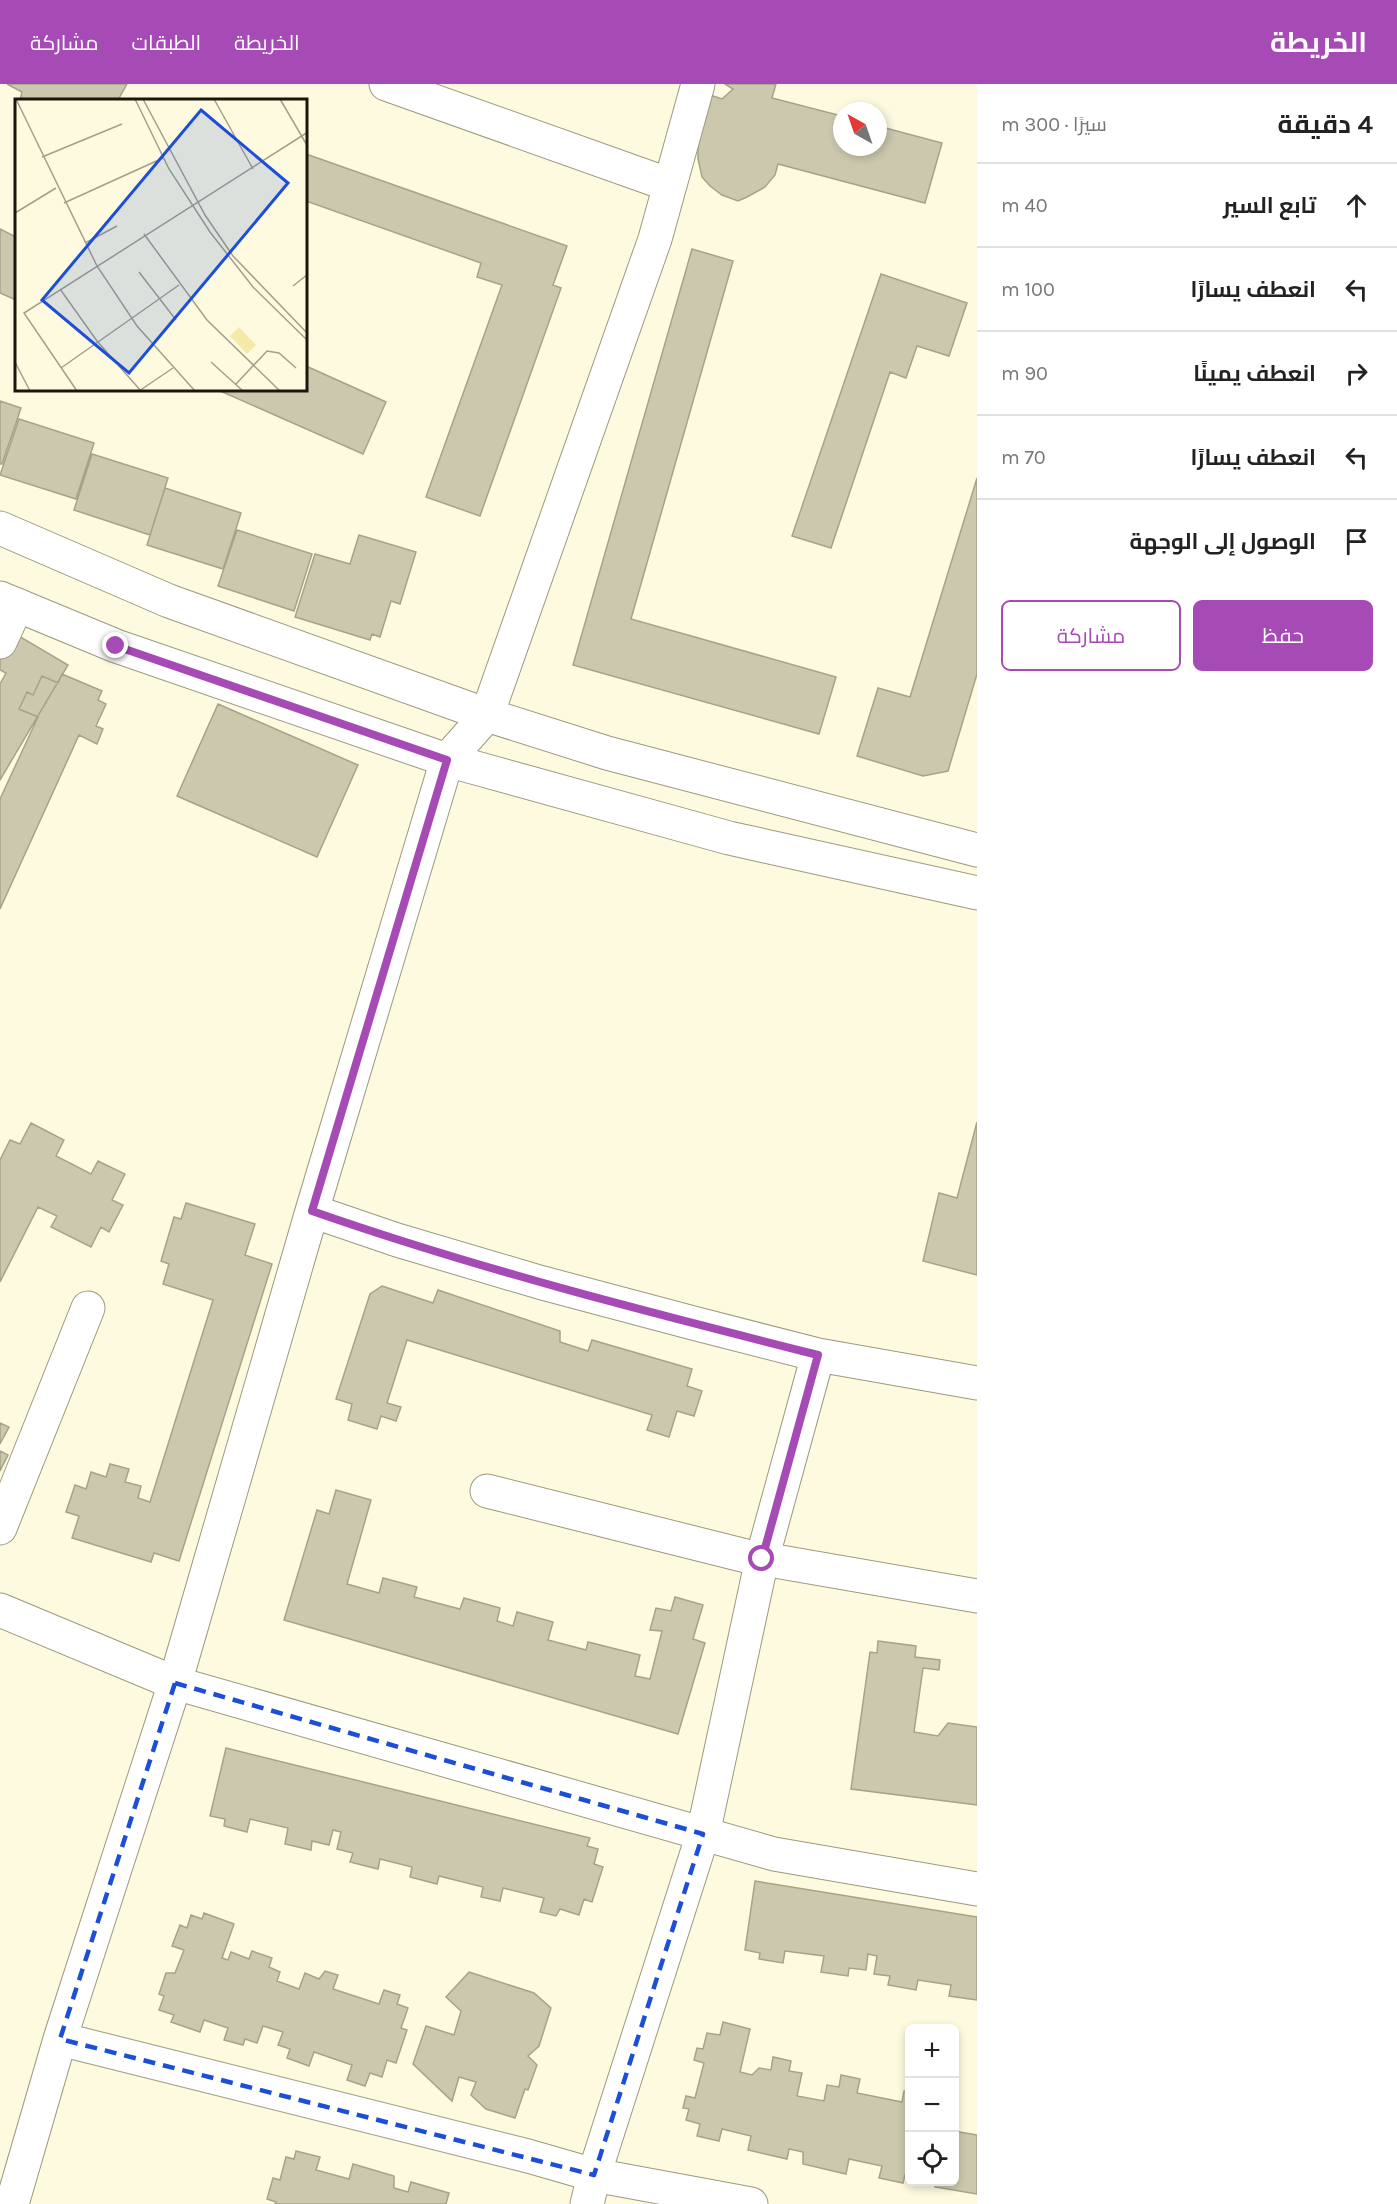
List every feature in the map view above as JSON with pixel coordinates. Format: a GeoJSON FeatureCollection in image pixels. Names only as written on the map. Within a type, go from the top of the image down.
{"type":"FeatureCollection","features":[{"type":"Feature","properties":{"kind":"street"},"geometry":{"type":"LineString","coordinates":[[386,84],[670,185]]}},
{"type":"Feature","properties":{"kind":"street"},"geometry":{"type":"LineString","coordinates":[[12,2204],[60,2039],[175,1683],[312,1211],[447,760],[486,715],[655,240],[698,84]]}},
{"type":"Feature","properties":{"kind":"street"},"geometry":{"type":"LineString","coordinates":[[0,528],[170,601],[486,715],[607,753],[977,850]]}},
{"type":"Feature","properties":{"kind":"street"},"geometry":{"type":"LineString","coordinates":[[0,642],[9,602],[116,646],[447,760],[729,838],[977,893]]}},
{"type":"Feature","properties":{"kind":"street"},"geometry":{"type":"LineString","coordinates":[[312,1211],[397,1240],[539,1282],[818,1355],[977,1383]]}},
{"type":"Feature","properties":{"kind":"street"},"geometry":{"type":"LineString","coordinates":[[0,1528],[88,1308]]}},
{"type":"Feature","properties":{"kind":"street"},"geometry":{"type":"LineString","coordinates":[[591,2189],[704,1834],[762,1559],[818,1355]]}},
{"type":"Feature","properties":{"kind":"street"},"geometry":{"type":"LineString","coordinates":[[487,1491],[762,1559],[977,1596]]}},
{"type":"Feature","properties":{"kind":"street"},"geometry":{"type":"LineString","coordinates":[[0,1610],[175,1683],[774,1854],[977,1890]]}},
{"type":"Feature","properties":{"kind":"street"},"geometry":{"type":"LineString","coordinates":[[60,2039],[528,2156],[591,2189],[751,2204]]}},
{"type":"Feature","properties":{"kind":"highlighted area"},"geometry":{"type":"Polygon","coordinates":[[[175,1683],[703,1834],[594,2175],[60,2039],[175,1683]]]}},
{"type":"Feature","properties":{"kind":"building"},"geometry":{"type":"Polygon","coordinates":[[[7,84],[127,84],[119,99],[20,99],[22,92],[7,84]]]}},
{"type":"Feature","properties":{"kind":"building"},"geometry":{"type":"Polygon","coordinates":[[[725,84],[776,84],[772,98],[833,114],[833,156],[887,156],[887,128],[942,143],[925,203],[778,164],[775,175],[765,187],[747,197],[738,201],[722,195],[702,177],[698,159],[698,135],[710,95],[722,99],[733,89],[725,84]]]}},
{"type":"Feature","properties":{"kind":"building"},"geometry":{"type":"Polygon","coordinates":[[[308,155],[567,246],[553,285],[561,288],[480,516],[426,497],[502,285],[477,277],[481,263],[308,202],[308,155]]]}},
{"type":"Feature","properties":{"kind":"building"},"geometry":{"type":"Polygon","coordinates":[[[0,229],[15,236],[15,300],[0,293],[0,229]]]}},
{"type":"Feature","properties":{"kind":"building"},"geometry":{"type":"Polygon","coordinates":[[[692,249],[733,261],[631,619],[836,677],[819,734],[573,665],[692,249]]]}},
{"type":"Feature","properties":{"kind":"building"},"geometry":{"type":"Polygon","coordinates":[[[881,274],[967,303],[949,356],[917,346],[906,378],[890,372],[831,548],[792,536],[881,274]]]}},
{"type":"Feature","properties":{"kind":"building"},"geometry":{"type":"Polygon","coordinates":[[[308,367],[386,402],[363,454],[223,392],[308,392],[308,367]]]}},
{"type":"Feature","properties":{"kind":"building"},"geometry":{"type":"Polygon","coordinates":[[[0,401],[21,408],[2,464],[0,464],[0,401]]]}},
{"type":"Feature","properties":{"kind":"building"},"geometry":{"type":"Polygon","coordinates":[[[19,419],[94,443],[76,499],[0,475],[19,419]]]}},
{"type":"Feature","properties":{"kind":"building"},"geometry":{"type":"Polygon","coordinates":[[[92,454],[168,478],[150,535],[74,510],[92,454]]]}},
{"type":"Feature","properties":{"kind":"building"},"geometry":{"type":"Polygon","coordinates":[[[977,478],[977,674],[948,771],[923,776],[857,756],[878,688],[910,697],[977,478]]]}},
{"type":"Feature","properties":{"kind":"building"},"geometry":{"type":"Polygon","coordinates":[[[165,488],[241,513],[223,569],[147,545],[165,488]]]}},
{"type":"Feature","properties":{"kind":"building"},"geometry":{"type":"Polygon","coordinates":[[[237,530],[312,554],[294,611],[218,586],[237,530]]]}},
{"type":"Feature","properties":{"kind":"building"},"geometry":{"type":"Polygon","coordinates":[[[359,535],[416,552],[400,604],[391,601],[380,637],[372,634],[370,640],[295,617],[315,554],[350,564],[359,535]]]}},
{"type":"Feature","properties":{"kind":"building"},"geometry":{"type":"Polygon","coordinates":[[[0,625],[68,665],[0,780],[0,684],[6,673],[0,670],[0,625]]]}},
{"type":"Feature","properties":{"kind":"building"},"geometry":{"type":"Polygon","coordinates":[[[62,674],[102,691],[98,700],[106,704],[96,726],[103,729],[97,744],[79,735],[0,909],[0,799],[38,717],[19,709],[27,692],[33,695],[42,676],[58,683],[62,674]]]}},
{"type":"Feature","properties":{"kind":"building"},"geometry":{"type":"Polygon","coordinates":[[[218,704],[358,765],[317,857],[177,796],[218,704]]]}},
{"type":"Feature","properties":{"kind":"building"},"geometry":{"type":"Polygon","coordinates":[[[977,1122],[977,1275],[923,1261],[939,1193],[957,1198],[977,1122]]]}},
{"type":"Feature","properties":{"kind":"building"},"geometry":{"type":"Polygon","coordinates":[[[31,1123],[64,1140],[56,1156],[91,1174],[98,1161],[125,1174],[112,1200],[123,1205],[109,1232],[101,1227],[91,1247],[51,1227],[57,1216],[38,1207],[0,1282],[0,1160],[10,1140],[20,1144],[31,1123]]]}},
{"type":"Feature","properties":{"kind":"building"},"geometry":{"type":"Polygon","coordinates":[[[186,1203],[255,1224],[245,1255],[272,1264],[179,1561],[154,1553],[151,1562],[72,1538],[79,1516],[66,1512],[75,1485],[86,1489],[91,1472],[106,1477],[110,1464],[129,1469],[125,1482],[141,1486],[138,1498],[150,1502],[213,1300],[163,1284],[169,1264],[161,1261],[174,1217],[181,1219],[186,1203]]]}},
{"type":"Feature","properties":{"kind":"building"},"geometry":{"type":"Polygon","coordinates":[[[382,1286],[433,1303],[438,1290],[560,1331],[560,1342],[588,1351],[592,1340],[692,1369],[687,1386],[702,1391],[694,1416],[677,1411],[669,1437],[647,1430],[652,1415],[407,1340],[387,1403],[401,1407],[396,1421],[381,1416],[377,1429],[348,1420],[352,1404],[336,1399],[370,1294],[382,1286]]]}},
{"type":"Feature","properties":{"kind":"building"},"geometry":{"type":"Polygon","coordinates":[[[0,1423],[9,1427],[0,1444],[0,1423]]]}},
{"type":"Feature","properties":{"kind":"building"},"geometry":{"type":"Polygon","coordinates":[[[0,1451],[8,1455],[0,1471],[0,1451]]]}},
{"type":"Feature","properties":{"kind":"building"},"geometry":{"type":"Polygon","coordinates":[[[336,1490],[371,1500],[347,1584],[379,1593],[383,1578],[417,1587],[414,1597],[460,1609],[464,1598],[500,1608],[497,1621],[513,1626],[517,1612],[553,1622],[548,1640],[586,1650],[588,1642],[640,1655],[635,1676],[650,1679],[662,1631],[650,1630],[656,1608],[671,1611],[675,1597],[703,1605],[693,1639],[705,1643],[678,1734],[284,1620],[317,1510],[329,1514],[336,1490]]]}},
{"type":"Feature","properties":{"kind":"building"},"geometry":{"type":"Polygon","coordinates":[[[878,1641],[916,1646],[915,1657],[940,1660],[939,1670],[923,1668],[914,1732],[938,1736],[948,1723],[977,1727],[977,1805],[851,1789],[870,1652],[877,1653],[878,1641]]]}},
{"type":"Feature","properties":{"kind":"building"},"geometry":{"type":"Polygon","coordinates":[[[226,1748],[590,1838],[587,1846],[598,1849],[594,1864],[603,1867],[592,1902],[584,1899],[579,1915],[560,1909],[556,1916],[540,1912],[544,1898],[503,1888],[500,1901],[481,1897],[483,1887],[439,1876],[437,1884],[410,1877],[412,1867],[380,1859],[378,1869],[350,1862],[353,1853],[337,1849],[341,1832],[333,1830],[329,1845],[312,1841],[311,1850],[285,1844],[288,1828],[250,1819],[247,1832],[224,1826],[225,1819],[210,1816],[226,1748]]]}},
{"type":"Feature","properties":{"kind":"building"},"geometry":{"type":"Polygon","coordinates":[[[755,1881],[977,1917],[977,2000],[949,1996],[951,1985],[918,1980],[916,1990],[888,1985],[890,1976],[874,1974],[877,1956],[868,1954],[866,1970],[849,1968],[848,1976],[821,1972],[824,1956],[785,1951],[783,1963],[759,1959],[760,1953],[745,1950],[755,1881]]]}},
{"type":"Feature","properties":{"kind":"building"},"geometry":{"type":"Polygon","coordinates":[[[204,1913],[234,1924],[222,1958],[228,1960],[231,1952],[249,1959],[252,1951],[272,1958],[269,1967],[280,1972],[277,1981],[299,1989],[305,1973],[319,1979],[325,1971],[338,1975],[333,1989],[379,2004],[384,1990],[400,1995],[397,2004],[408,2008],[401,2028],[407,2030],[396,2063],[387,2060],[382,2077],[370,2073],[365,2086],[347,2080],[352,2065],[314,2052],[309,2066],[287,2058],[290,2049],[278,2045],[283,2032],[263,2026],[257,2043],[245,2039],[243,2045],[224,2040],[228,2028],[204,2020],[200,2032],[171,2022],[174,2015],[159,2010],[164,1996],[159,1994],[166,1973],[175,1973],[184,1950],[172,1946],[180,1925],[187,1928],[191,1915],[202,1919],[204,1913]]]}},
{"type":"Feature","properties":{"kind":"building"},"geometry":{"type":"Polygon","coordinates":[[[469,1972],[534,1993],[551,2008],[539,2046],[528,2056],[537,2065],[528,2090],[525,2089],[515,2118],[486,2109],[471,2095],[476,2082],[459,2077],[452,2101],[413,2064],[426,2026],[454,2035],[461,2011],[446,1997],[469,1972]]]}},
{"type":"Feature","properties":{"kind":"building"},"geometry":{"type":"Polygon","coordinates":[[[723,2022],[750,2029],[740,2072],[752,2075],[759,2068],[771,2070],[773,2057],[791,2061],[789,2071],[802,2073],[797,2096],[824,2101],[827,2085],[839,2087],[841,2075],[860,2079],[857,2093],[902,2102],[905,2091],[905,2175],[903,2183],[879,2178],[882,2166],[849,2159],[846,2174],[803,2164],[803,2152],[789,2149],[787,2159],[748,2150],[751,2136],[722,2129],[719,2141],[697,2136],[700,2124],[686,2120],[689,2109],[683,2108],[686,2096],[695,2098],[704,2063],[694,2060],[697,2048],[703,2049],[707,2033],[720,2035],[723,2022]]]}},
{"type":"Feature","properties":{"kind":"building"},"geometry":{"type":"Polygon","coordinates":[[[959,2132],[977,2135],[977,2194],[935,2187],[959,2186],[959,2132]]]}},
{"type":"Feature","properties":{"kind":"building"},"geometry":{"type":"Polygon","coordinates":[[[296,2151],[320,2157],[316,2170],[349,2179],[353,2164],[394,2176],[394,2188],[408,2192],[411,2182],[449,2193],[446,2204],[275,2204],[276,2202],[267,2199],[273,2178],[280,2180],[286,2157],[294,2159],[296,2151]]]}},
{"type":"Feature","properties":{"kind":"route"},"geometry":{"type":"LineString","coordinates":[[116,646],[447,760],[312,1211],[397,1240],[539,1282],[818,1355],[762,1559]]}}]}
